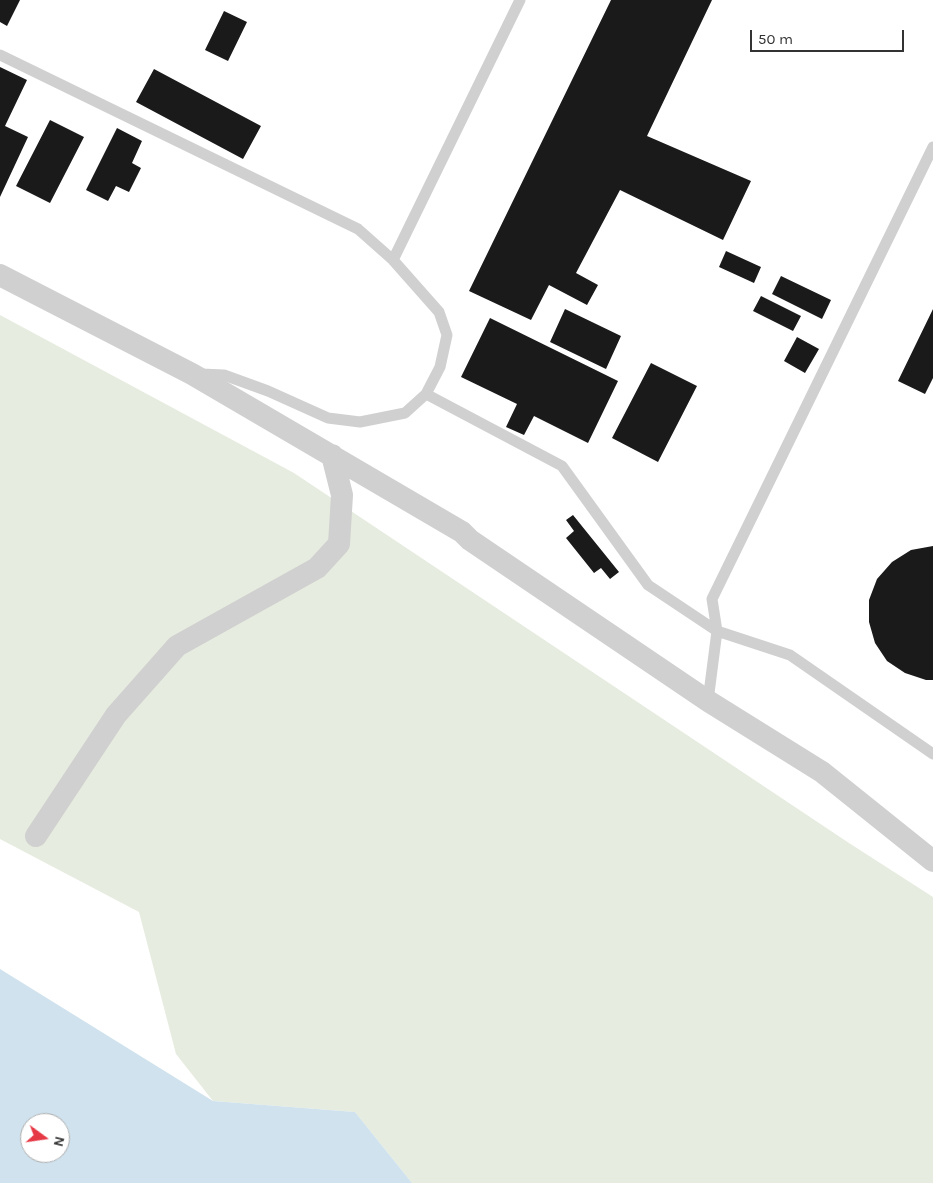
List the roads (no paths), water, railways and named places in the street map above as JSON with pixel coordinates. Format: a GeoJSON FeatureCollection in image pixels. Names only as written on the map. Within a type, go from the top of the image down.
{"type":"FeatureCollection","features":[{"type":"Feature","properties":{"kind":"street"},"geometry":{"type":"LineString","coordinates":[[0,275],[192,374],[462,532],[470,540],[708,701],[822,772],[933,861]]}},
{"type":"Feature","properties":{"kind":"street"},"geometry":{"type":"LineString","coordinates":[[36,836],[116,715],[177,646],[317,568],[339,544],[342,495],[332,455]]}},
{"type":"Feature","properties":{"kind":"lane"},"geometry":{"type":"LineString","coordinates":[[393,260],[520,0]]}},
{"type":"Feature","properties":{"kind":"lane"},"geometry":{"type":"LineString","coordinates":[[0,55],[358,229],[393,260],[439,312],[447,335],[440,367],[426,394],[405,414],[360,422],[328,418],[268,391],[224,375],[192,374]]}},
{"type":"Feature","properties":{"kind":"lane"},"geometry":{"type":"LineString","coordinates":[[708,701],[717,631],[712,599],[933,148]]}},
{"type":"Feature","properties":{"kind":"lane"},"geometry":{"type":"LineString","coordinates":[[426,394],[562,466],[648,585],[717,631],[790,655],[933,754]]}},
{"type":"Feature","properties":{"kind":"water"},"geometry":{"type":"Polygon","coordinates":[[[0,969],[213,1101],[355,1112],[412,1183],[0,1183],[0,969]]]}}]}
